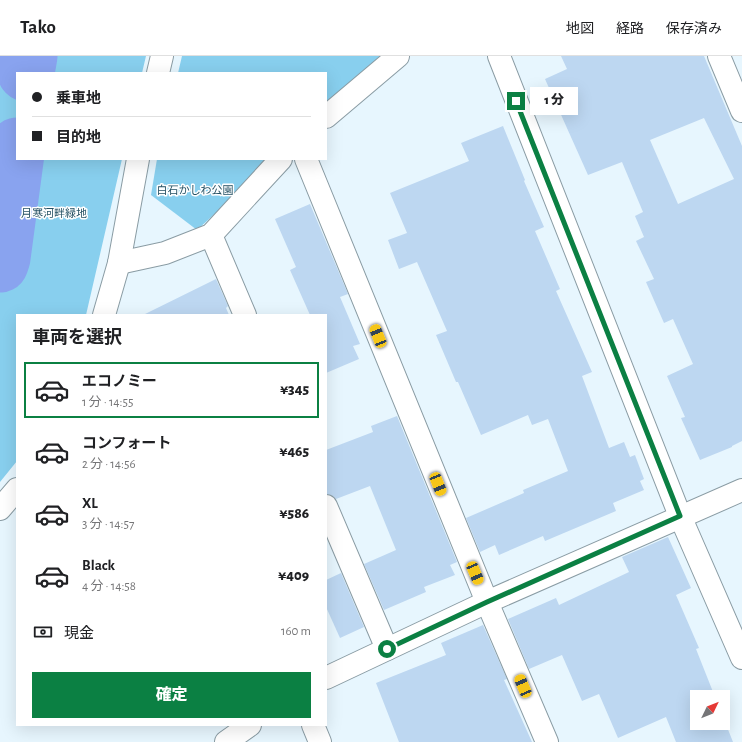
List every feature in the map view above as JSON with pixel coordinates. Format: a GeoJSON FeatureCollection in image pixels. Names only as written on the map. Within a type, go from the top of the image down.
{"type":"FeatureCollection","features":[{"type":"Feature","properties":{"kind":"street"},"geometry":{"type":"LineString","coordinates":[[158,72],[162,56]]}},
{"type":"Feature","properties":{"kind":"street"},"geometry":{"type":"LineString","coordinates":[[327,116],[398,56]]}},
{"type":"Feature","properties":{"kind":"street"},"geometry":{"type":"LineString","coordinates":[[499,56],[680,516],[742,658]]}},
{"type":"Feature","properties":{"kind":"street"},"geometry":{"type":"LineString","coordinates":[[719,56],[742,111]]}},
{"type":"Feature","properties":{"kind":"street"},"geometry":{"type":"LineString","coordinates":[[104,314],[119,262],[138,160]]}},
{"type":"Feature","properties":{"kind":"street"},"geometry":{"type":"LineString","coordinates":[[119,262],[165,253],[211,235],[280,160]]}},
{"type":"Feature","properties":{"kind":"street"},"geometry":{"type":"LineString","coordinates":[[306,160],[487,602],[547,742]]}},
{"type":"Feature","properties":{"kind":"street"},"geometry":{"type":"LineString","coordinates":[[211,235],[245,314]]}},
{"type":"Feature","properties":{"kind":"street"},"geometry":{"type":"LineString","coordinates":[[0,509],[16,489]]}},
{"type":"Feature","properties":{"kind":"street"},"geometry":{"type":"LineString","coordinates":[[327,678],[487,602],[742,490]]}},
{"type":"Feature","properties":{"kind":"street"},"geometry":{"type":"LineString","coordinates":[[327,508],[387,649]]}},
{"type":"Feature","properties":{"kind":"street"},"geometry":{"type":"LineString","coordinates":[[226,742],[249,726]]}},
{"type":"Feature","properties":{"kind":"street"},"geometry":{"type":"LineString","coordinates":[[313,726],[320,742]]}},
{"type":"Feature","properties":{"kind":"green space","name":"月寒河畔緑地"},"geometry":{"type":"Polygon","coordinates":[[[0,56],[146,56],[142,72],[16,72],[16,160],[122,160],[86,314],[16,314],[16,462],[0,482],[0,56]]]}},
{"type":"Feature","properties":{"kind":"green space"},"geometry":{"type":"Polygon","coordinates":[[[182,56],[390,56],[327,112],[327,72],[178,72],[182,56]]]}},
{"type":"Feature","properties":{"kind":"green space","name":"白石かしわ公園"},"geometry":{"type":"Polygon","coordinates":[[[157,160],[274,160],[197,230],[151,195],[157,160]]]}},
{"type":"Feature","properties":{"kind":"building"},"geometry":{"type":"Polygon","coordinates":[[[561,56],[704,56],[742,146],[742,441],[732,447],[700,460],[681,418],[685,417],[667,376],[693,364],[673,319],[664,323],[646,282],[654,279],[636,241],[644,237],[635,216],[643,212],[622,162],[588,175],[545,79],[567,69],[561,56]],[[704,118],[650,140],[678,204],[734,179],[704,118]]]}},
{"type":"Feature","properties":{"kind":"building"},"geometry":{"type":"Polygon","coordinates":[[[503,126],[525,180],[524,181],[544,227],[535,231],[560,289],[556,291],[592,372],[582,376],[609,448],[624,442],[630,457],[635,455],[644,479],[640,481],[644,490],[613,503],[616,511],[545,541],[543,536],[499,555],[495,545],[480,552],[466,518],[524,493],[523,490],[568,471],[548,419],[532,425],[528,415],[481,435],[436,335],[447,331],[417,262],[399,269],[388,240],[407,233],[390,193],[469,161],[461,143],[503,126]]]}},
{"type":"Feature","properties":{"kind":"building"},"geometry":{"type":"Polygon","coordinates":[[[310,204],[348,294],[340,297],[360,344],[353,346],[359,359],[327,373],[327,314],[310,314],[290,270],[296,267],[275,219],[310,204]]]}},
{"type":"Feature","properties":{"kind":"building"},"geometry":{"type":"Polygon","coordinates":[[[216,279],[228,306],[226,308],[229,314],[145,314],[216,279]]]}},
{"type":"Feature","properties":{"kind":"building"},"geometry":{"type":"Polygon","coordinates":[[[397,416],[457,562],[450,565],[455,575],[424,587],[426,592],[384,610],[364,564],[396,550],[370,486],[336,499],[333,496],[327,494],[327,450],[373,432],[371,426],[397,416]]]}},
{"type":"Feature","properties":{"kind":"building"},"geometry":{"type":"Polygon","coordinates":[[[668,537],[691,588],[676,595],[699,648],[696,649],[712,690],[690,690],[690,730],[728,730],[733,742],[676,742],[666,717],[618,738],[599,694],[582,701],[562,655],[529,669],[508,619],[556,598],[559,605],[629,572],[622,557],[668,537]]]}},
{"type":"Feature","properties":{"kind":"building"},"geometry":{"type":"Polygon","coordinates":[[[341,573],[364,627],[340,638],[327,609],[327,580],[341,573]]]}},
{"type":"Feature","properties":{"kind":"building"},"geometry":{"type":"Polygon","coordinates":[[[483,625],[507,679],[504,680],[532,742],[399,742],[376,683],[446,655],[441,643],[483,625]]]}},
{"type":"Feature","properties":{"kind":"waterway"},"geometry":{"type":"LineString","coordinates":[[26,72],[29,56]]}},
{"type":"Feature","properties":{"kind":"waterway"},"geometry":{"type":"LineString","coordinates":[[0,264],[16,153]]}},
{"type":"Feature","properties":{"kind":"route"},"geometry":{"type":"LineString","coordinates":[[387,649],[487,602],[680,516],[516,101]]}}]}
